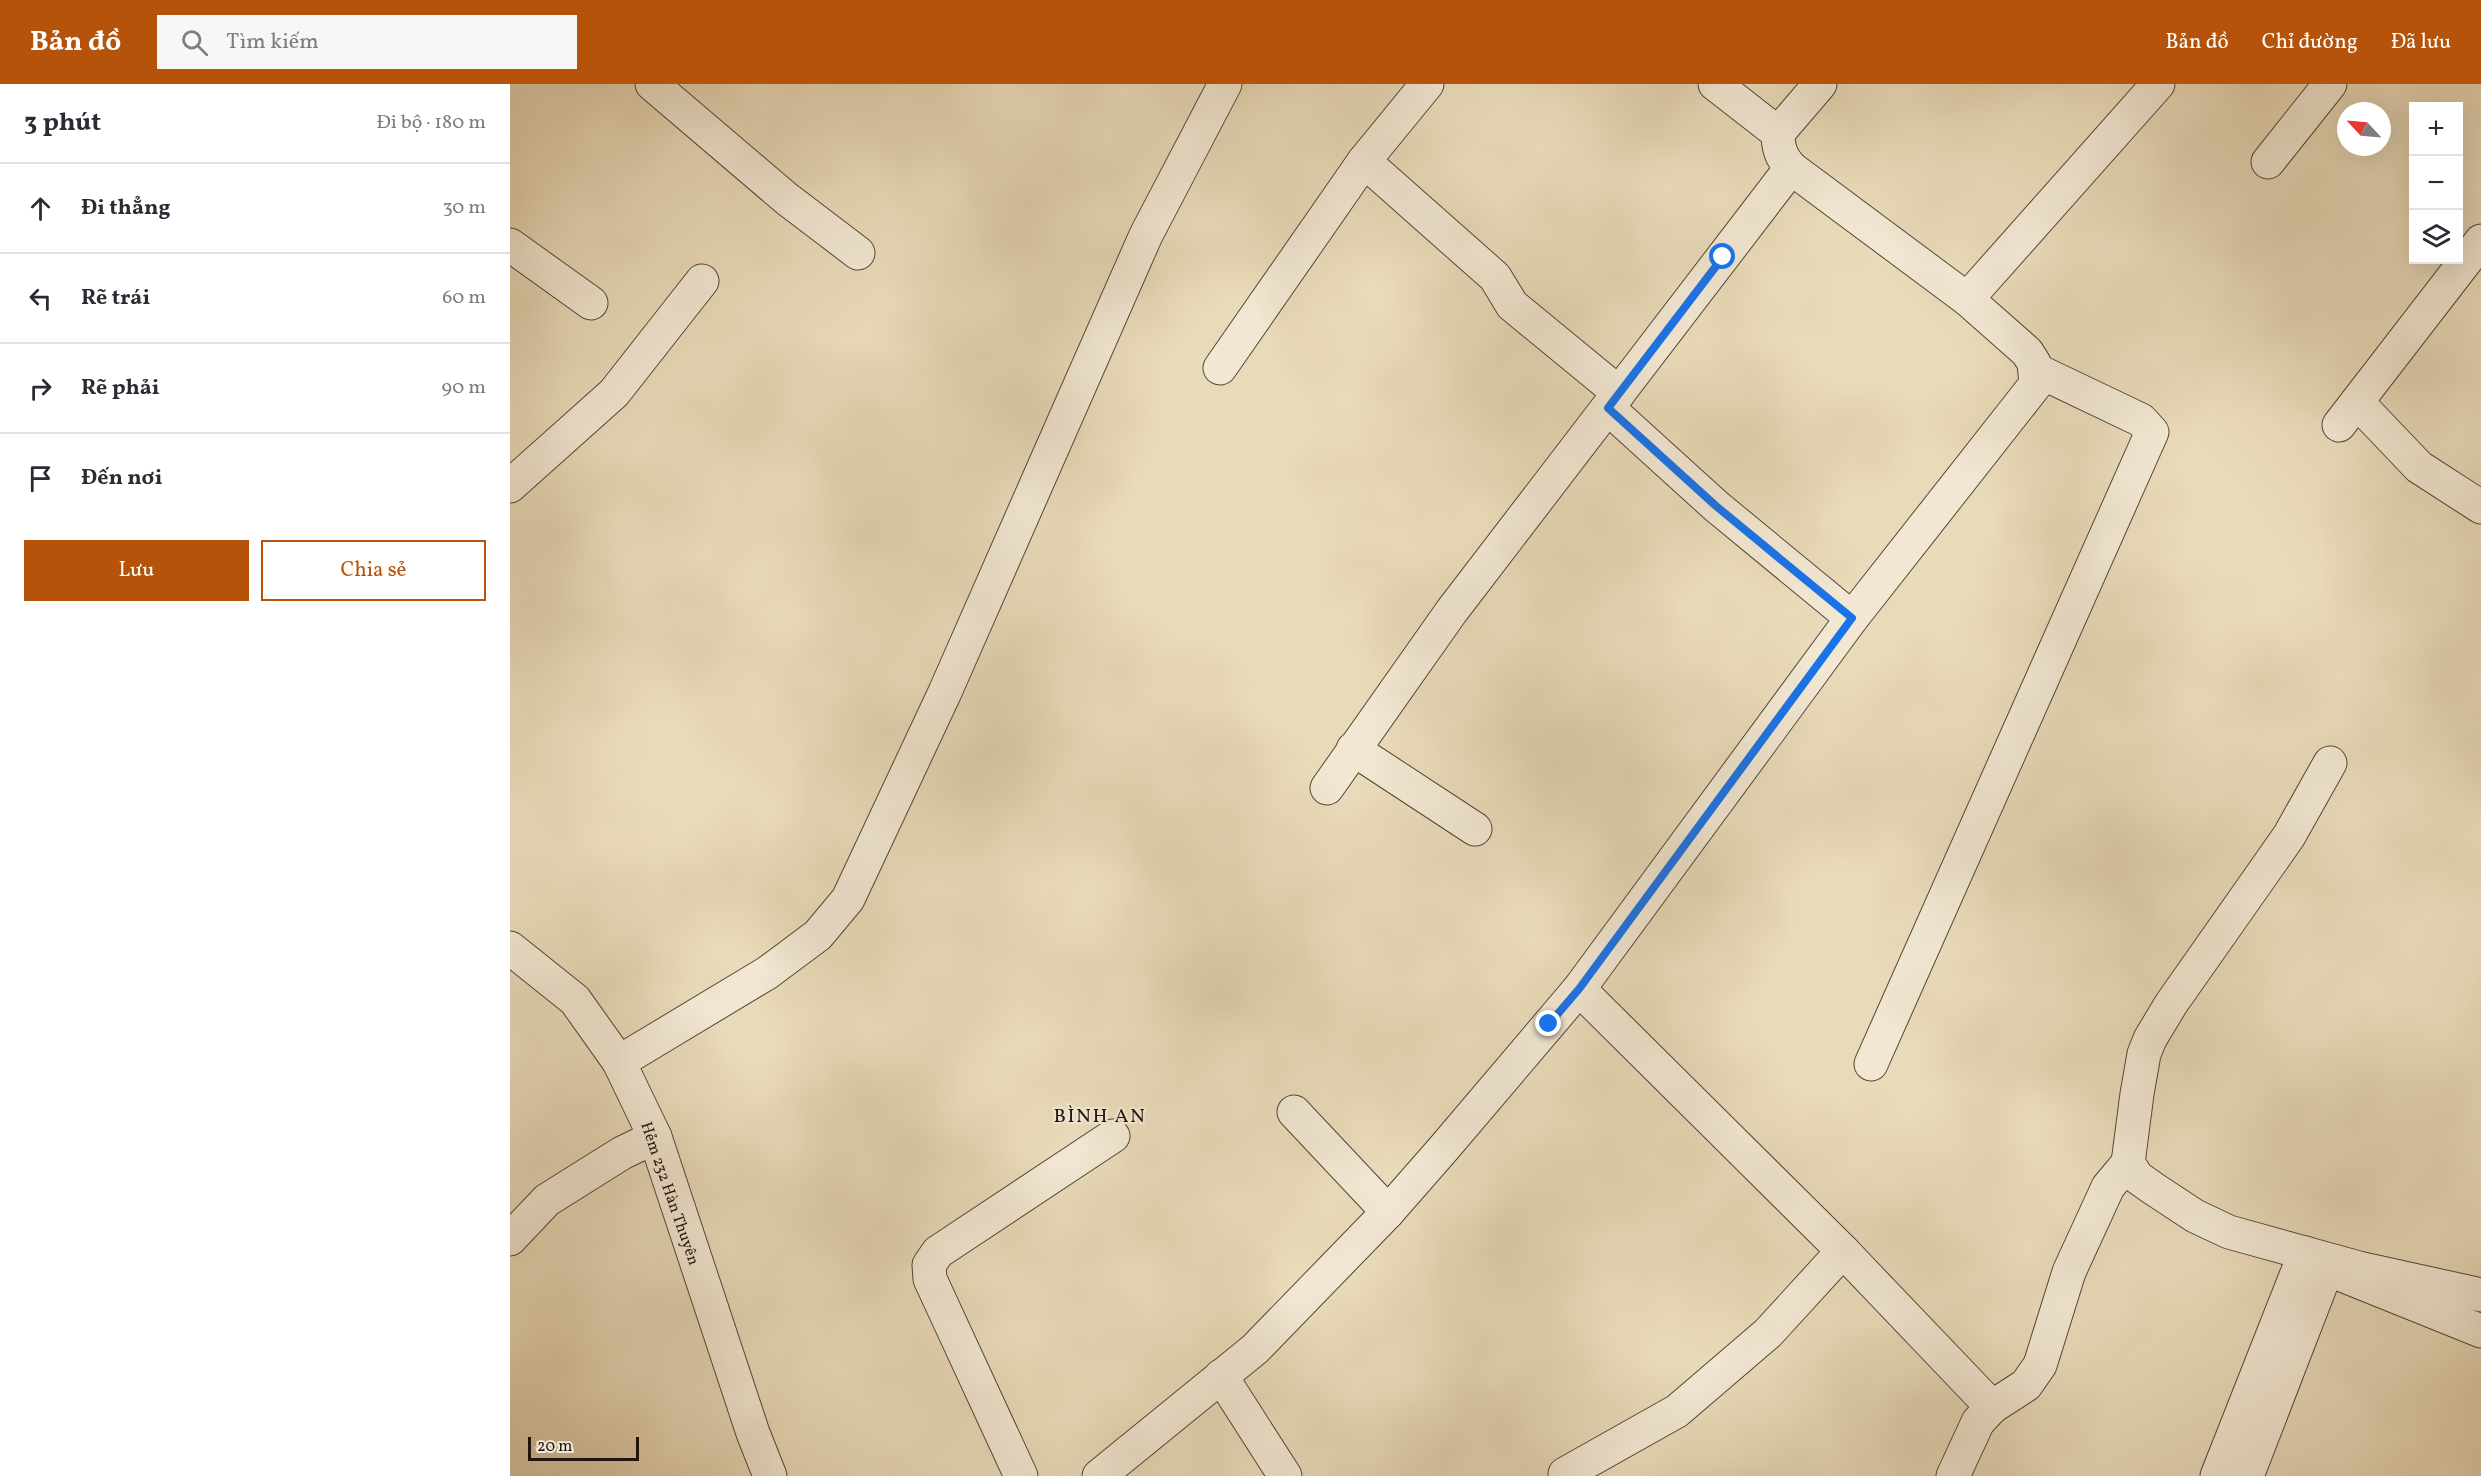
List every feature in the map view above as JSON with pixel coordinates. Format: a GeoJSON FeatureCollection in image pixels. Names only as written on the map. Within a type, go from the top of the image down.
{"type":"FeatureCollection","features":[{"type":"Feature","properties":{"kind":"street"},"geometry":{"type":"LineString","coordinates":[[652,84],[787,199],[858,253]]}},
{"type":"Feature","properties":{"kind":"street"},"geometry":{"type":"LineString","coordinates":[[619,1062],[767,974],[818,935],[848,899],[945,692],[1146,235],[1225,84]]}},
{"type":"Feature","properties":{"kind":"street"},"geometry":{"type":"LineString","coordinates":[[1220,368],[1364,161],[1427,84]]}},
{"type":"Feature","properties":{"kind":"street"},"geometry":{"type":"LineString","coordinates":[[1715,84],[1778,133]]}},
{"type":"Feature","properties":{"kind":"street"},"geometry":{"type":"LineString","coordinates":[[1099,1476],[1255,1348],[1388,1212],[1579,989],[1852,618],[2029,396],[2036,384],[2036,370],[2027,352],[1967,299],[1791,168],[1782,158],[1778,146],[1778,133],[1820,84]]}},
{"type":"Feature","properties":{"kind":"street"},"geometry":{"type":"LineString","coordinates":[[1967,299],[2158,84]]}},
{"type":"Feature","properties":{"kind":"street"},"geometry":{"type":"LineString","coordinates":[[2268,162],[2330,84]]}},
{"type":"Feature","properties":{"kind":"street"},"geometry":{"type":"LineString","coordinates":[[1364,161],[1496,277],[1512,305],[1613,401],[1716,506],[1852,618]]}},
{"type":"Feature","properties":{"kind":"street"},"geometry":{"type":"LineString","coordinates":[[1327,788],[1451,612],[1791,168]]}},
{"type":"Feature","properties":{"kind":"street"},"geometry":{"type":"LineString","coordinates":[[2481,241],[2348,414],[2419,467],[2481,507]]}},
{"type":"Feature","properties":{"kind":"street"},"geometry":{"type":"LineString","coordinates":[[510,245],[591,303]]}},
{"type":"Feature","properties":{"kind":"street"},"geometry":{"type":"LineString","coordinates":[[510,486],[614,393],[702,281]]}},
{"type":"Feature","properties":{"kind":"street"},"geometry":{"type":"LineString","coordinates":[[1871,1064],[2152,432],[2141,420],[2036,370]]}},
{"type":"Feature","properties":{"kind":"street"},"geometry":{"type":"LineString","coordinates":[[1353,749],[1475,829]]}},
{"type":"Feature","properties":{"kind":"street"},"geometry":{"type":"LineString","coordinates":[[1953,1476],[1978,1422],[1992,1407],[2026,1385],[2040,1365],[2069,1272],[2108,1187],[2128,1163],[2144,1054],[2150,1039],[2170,1004],[2289,836],[2330,764]]}},
{"type":"Feature","properties":{"kind":"street","name":"Hẻm 232 Hàn Thuyên"},"geometry":{"type":"LineString","coordinates":[[510,948],[575,1000],[619,1062],[655,1137],[753,1433],[770,1476]]}},
{"type":"Feature","properties":{"kind":"street"},"geometry":{"type":"LineString","coordinates":[[1579,989],[1843,1251],[1992,1407]]}},
{"type":"Feature","properties":{"kind":"street"},"geometry":{"type":"LineString","coordinates":[[1294,1112],[1388,1212]]}},
{"type":"Feature","properties":{"kind":"street"},"geometry":{"type":"LineString","coordinates":[[1021,1476],[930,1279],[929,1265],[938,1252],[1113,1136]]}},
{"type":"Feature","properties":{"kind":"street"},"geometry":{"type":"LineString","coordinates":[[510,1239],[547,1200],[622,1153],[655,1137]]}},
{"type":"Feature","properties":{"kind":"street"},"geometry":{"type":"LineString","coordinates":[[2128,1163],[2137,1177],[2195,1216],[2229,1232],[2358,1268],[2481,1295]]}},
{"type":"Feature","properties":{"kind":"street"},"geometry":{"type":"LineString","coordinates":[[1566,1476],[1565,1474],[1677,1411],[1768,1333],[1843,1251]]}},
{"type":"Feature","properties":{"kind":"street"},"geometry":{"type":"LineString","coordinates":[[2217,1476],[2305,1253]]}},
{"type":"Feature","properties":{"kind":"street"},"geometry":{"type":"LineString","coordinates":[[2247,1476],[2327,1269],[2481,1331]]}},
{"type":"Feature","properties":{"kind":"street"},"geometry":{"type":"LineString","coordinates":[[1221,1376],[1285,1476]]}},
{"type":"Feature","properties":{"kind":"district","name":"BÌNH AN"},"geometry":{"type":"Point","coordinates":[1100,1115]}},
{"type":"Feature","properties":{"kind":"route"},"geometry":{"type":"LineString","coordinates":[[1549,1024],[1579,989],[1763,742],[1852,618],[1716,506],[1608,408],[1723,257]]}}]}
